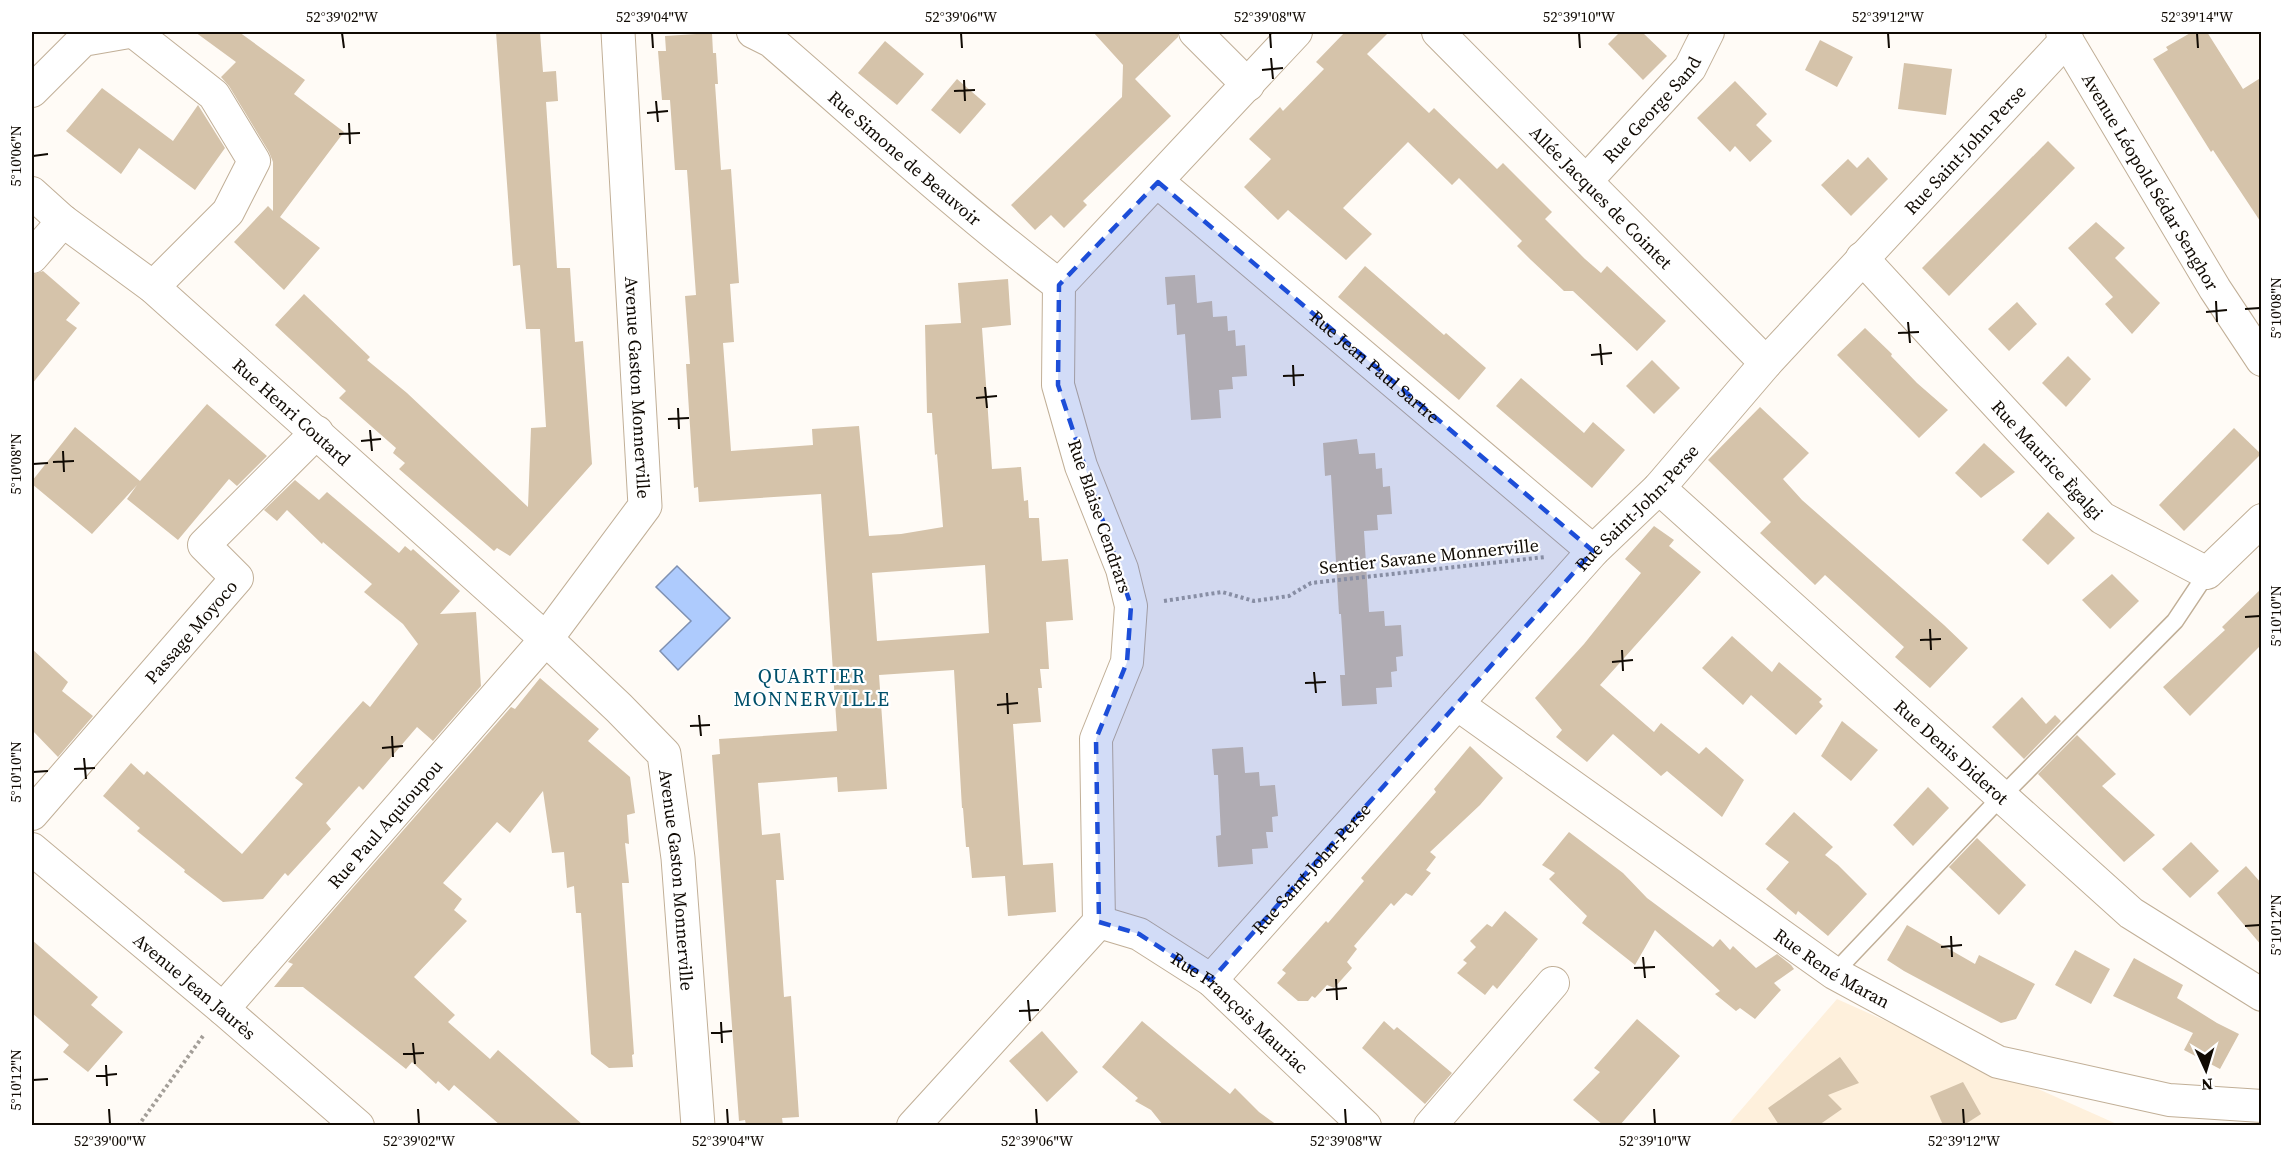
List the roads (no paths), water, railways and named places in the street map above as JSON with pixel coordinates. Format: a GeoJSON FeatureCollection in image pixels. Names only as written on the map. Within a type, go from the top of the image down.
{"type":"FeatureCollection","features":[{"type":"Feature","properties":{"kind":"street"},"geometry":{"type":"LineString","coordinates":[[32,91],[83,40],[129,32]]}},
{"type":"Feature","properties":{"kind":"street"},"geometry":{"type":"LineString","coordinates":[[134,32],[214,96],[254,161],[228,212],[153,287]]}},
{"type":"Feature","properties":{"kind":"street","name":"Avenue Gaston Monnerville"},"geometry":{"type":"LineString","coordinates":[[618,32],[645,507],[546,639],[664,754],[678,858],[698,1125]]}},
{"type":"Feature","properties":{"kind":"street","name":"Rue Simone de Beauvoir"},"geometry":{"type":"LineString","coordinates":[[753,32],[771,41],[924,175],[1013,250],[1059,285]]}},
{"type":"Feature","properties":{"kind":"street"},"geometry":{"type":"LineString","coordinates":[[1195,32],[1248,85]]}},
{"type":"Feature","properties":{"kind":"street"},"geometry":{"type":"LineString","coordinates":[[1059,285],[1158,182],[1296,32]]}},
{"type":"Feature","properties":{"kind":"street","name":"Allée Jacques de Cointet"},"geometry":{"type":"LineString","coordinates":[[1438,32],[1766,363]]}},
{"type":"Feature","properties":{"kind":"street","name":"Rue George Sand"},"geometry":{"type":"LineString","coordinates":[[1587,180],[1690,68],[1708,32]]}},
{"type":"Feature","properties":{"kind":"street","name":"Rue Saint-John-Perse"},"geometry":{"type":"LineString","coordinates":[[1211,980],[1593,551],[1659,488],[1766,363],[2064,35]]}},
{"type":"Feature","properties":{"kind":"street","name":"Avenue Léopold Sédar Senghor"},"geometry":{"type":"LineString","coordinates":[[2064,35],[2215,289],[2262,360]]}},
{"type":"Feature","properties":{"kind":"street","name":"Rue Jean Paul Sartre"},"geometry":{"type":"LineString","coordinates":[[1158,182],[1593,551]]}},
{"type":"Feature","properties":{"kind":"street","name":"Rue Henri Coutard"},"geometry":{"type":"LineString","coordinates":[[32,193],[63,221],[153,287],[546,639]]}},
{"type":"Feature","properties":{"kind":"street"},"geometry":{"type":"LineString","coordinates":[[32,257],[63,221]]}},
{"type":"Feature","properties":{"kind":"street","name":"Rue Maurice Ègalgi"},"geometry":{"type":"LineString","coordinates":[[1862,258],[2102,518],[2207,573]]}},
{"type":"Feature","properties":{"kind":"street","name":"Rue Blaise Cendrars"},"geometry":{"type":"LineString","coordinates":[[1059,285],[1058,386],[1081,466],[1122,569],[1131,606],[1127,662],[1096,739],[1099,922]]}},
{"type":"Feature","properties":{"kind":"street","name":"Passage Moyoco"},"geometry":{"type":"LineString","coordinates":[[32,814],[237,578],[204,545],[317,432]]}},
{"type":"Feature","properties":{"kind":"street","name":"Rue Denis Diderot"},"geometry":{"type":"LineString","coordinates":[[1659,488],[2131,913],[2262,995]]}},
{"type":"Feature","properties":{"kind":"street"},"geometry":{"type":"LineString","coordinates":[[2207,573],[2262,520]]}},
{"type":"Feature","properties":{"kind":"street","name":"Rue Paul Aquioupou"},"geometry":{"type":"LineString","coordinates":[[224,1009],[546,639]]}},
{"type":"Feature","properties":{"kind":"street","name":"Rue René Maran"},"geometry":{"type":"LineString","coordinates":[[1457,704],[1834,973],[1998,1062],[2169,1100],[2262,1106]]}},
{"type":"Feature","properties":{"kind":"street","name":"Avenue Jean Jaurès"},"geometry":{"type":"LineString","coordinates":[[32,849],[224,1009],[358,1125]]}},
{"type":"Feature","properties":{"kind":"street"},"geometry":{"type":"LineString","coordinates":[[913,1125],[1099,922]]}},
{"type":"Feature","properties":{"kind":"street","name":"Rue François Mauriac"},"geometry":{"type":"LineString","coordinates":[[1099,922],[1139,934],[1211,980],[1365,1125]]}},
{"type":"Feature","properties":{"kind":"street"},"geometry":{"type":"LineString","coordinates":[[1430,1125],[1553,983]]}},
{"type":"Feature","properties":{"kind":"lane"},"geometry":{"type":"LineString","coordinates":[[1834,973],[2002,796],[2175,621],[2207,573]]}},
{"type":"Feature","properties":{"kind":"water"},"geometry":{"type":"Polygon","coordinates":[[[677,566],[730,618],[678,670],[660,651],[691,621],[656,587],[677,566]]]}},
{"type":"Feature","properties":{"kind":"district","name":"QUARTIER MONNERVILLE"},"geometry":{"type":"Point","coordinates":[812,688]}}]}
